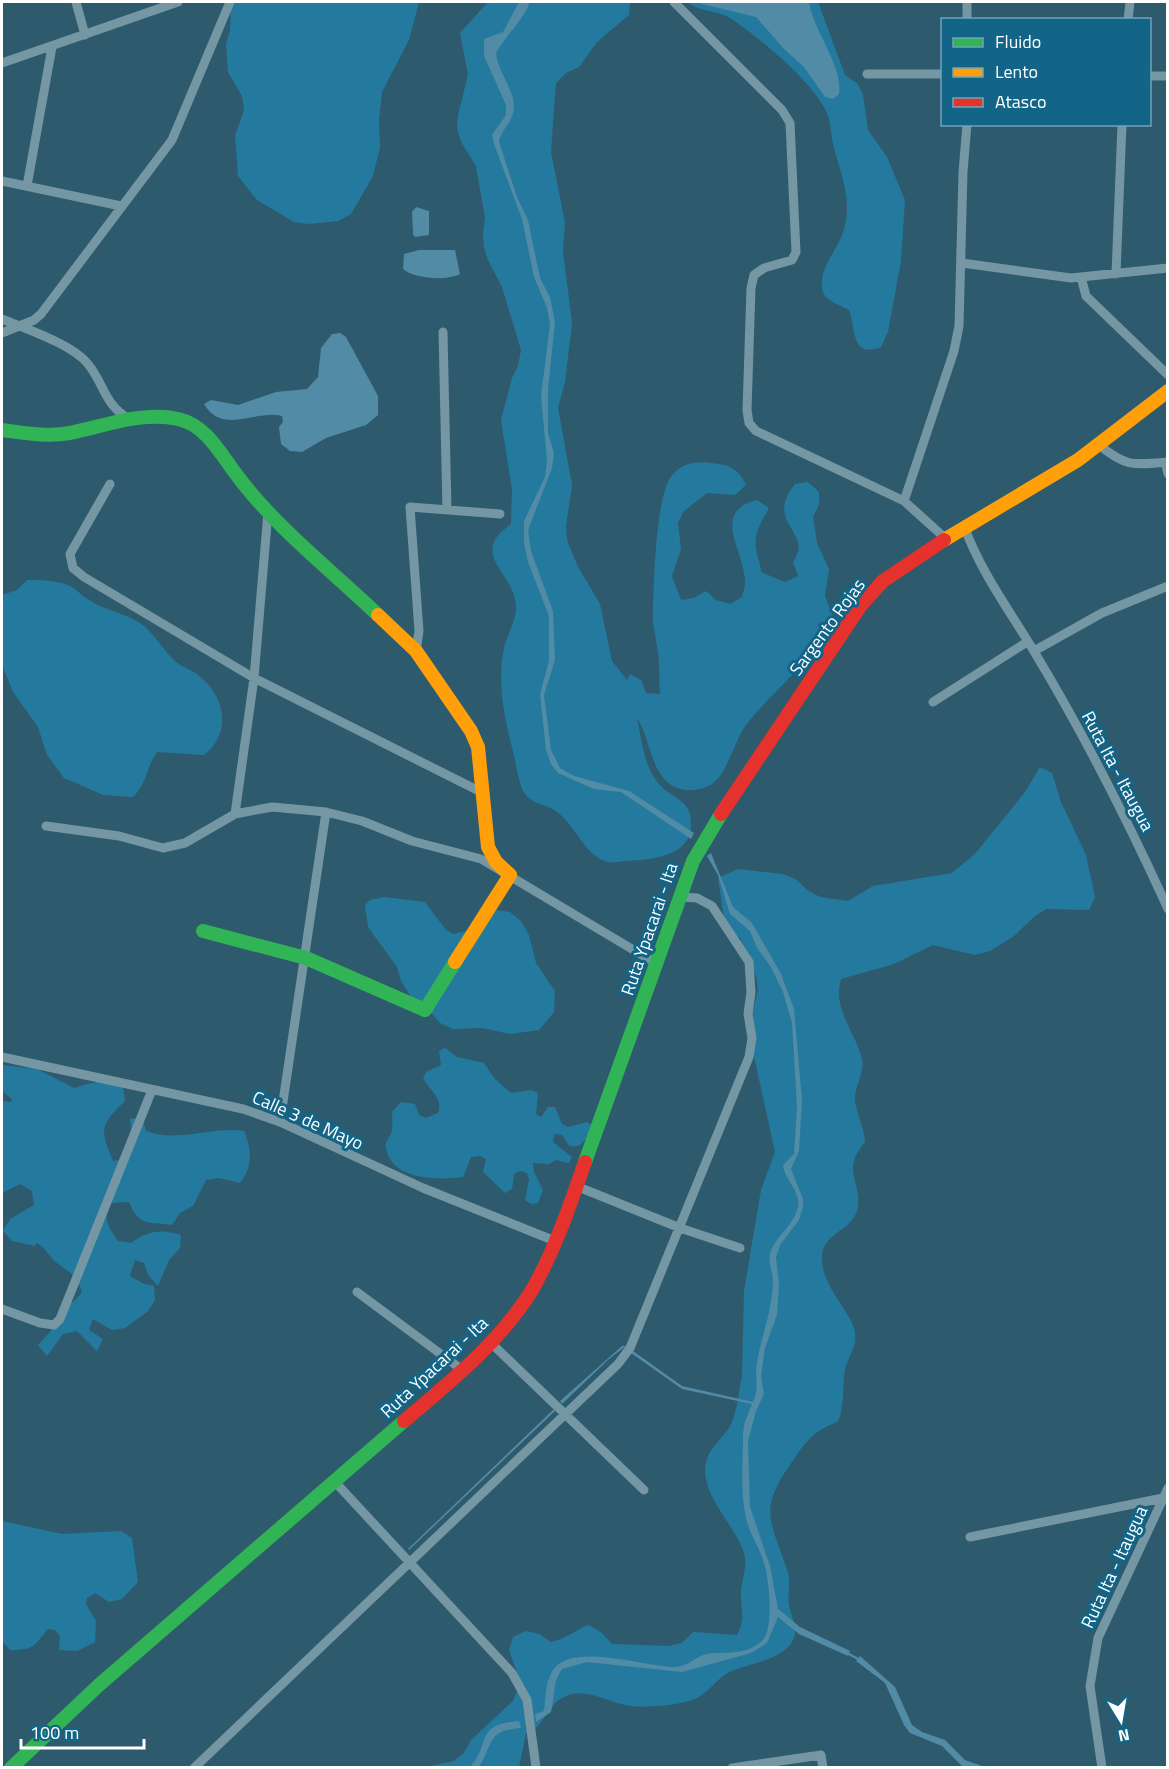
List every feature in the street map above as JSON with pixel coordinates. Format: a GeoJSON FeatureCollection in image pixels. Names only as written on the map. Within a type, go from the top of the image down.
{"type":"FeatureCollection","features":[{"type":"Feature","properties":{"kind":"street"},"geometry":{"type":"LineString","coordinates":[[75,2],[85,35]]}},
{"type":"Feature","properties":{"kind":"street"},"geometry":{"type":"LineString","coordinates":[[2,63],[177,2]]}},
{"type":"Feature","properties":{"kind":"street"},"geometry":{"type":"LineString","coordinates":[[2,333],[16,325],[34,320],[41,314],[76,271],[121,206],[172,141],[230,2]]}},
{"type":"Feature","properties":{"kind":"street"},"geometry":{"type":"LineString","coordinates":[[674,2],[782,110],[790,123],[796,252],[792,260],[764,268],[754,275],[751,288],[748,368],[749,423],[756,431],[904,501],[945,538]]}},
{"type":"Feature","properties":{"kind":"street"},"geometry":{"type":"LineString","coordinates":[[967,2],[967,18]]}},
{"type":"Feature","properties":{"kind":"street"},"geometry":{"type":"LineString","coordinates":[[1128,18],[1130,2]]}},
{"type":"Feature","properties":{"kind":"street"},"geometry":{"type":"LineString","coordinates":[[27,186],[52,47]]}},
{"type":"Feature","properties":{"kind":"street"},"geometry":{"type":"LineString","coordinates":[[867,74],[941,74]]}},
{"type":"Feature","properties":{"kind":"street"},"geometry":{"type":"LineString","coordinates":[[1151,76],[1167,76]]}},
{"type":"Feature","properties":{"kind":"street"},"geometry":{"type":"LineString","coordinates":[[904,501],[954,351],[959,326],[963,172],[967,126]]}},
{"type":"Feature","properties":{"kind":"street"},"geometry":{"type":"LineString","coordinates":[[1116,274],[1122,126]]}},
{"type":"Feature","properties":{"kind":"street"},"geometry":{"type":"LineString","coordinates":[[2,181],[121,206]]}},
{"type":"Feature","properties":{"kind":"street"},"geometry":{"type":"LineString","coordinates":[[962,263],[1052,276],[1081,277],[1167,268]]}},
{"type":"Feature","properties":{"kind":"street"},"geometry":{"type":"LineString","coordinates":[[1081,277],[1086,296],[1167,375]]}},
{"type":"Feature","properties":{"kind":"street"},"geometry":{"type":"LineString","coordinates":[[2,319],[77,354],[89,364],[105,397],[116,411],[129,419]]}},
{"type":"Feature","properties":{"kind":"street"},"geometry":{"type":"LineString","coordinates":[[443,332],[447,510]]}},
{"type":"Feature","properties":{"kind":"street","name":"Sargento Rojas"},"geometry":{"type":"LineString","coordinates":[[693,861],[703,840],[861,605],[883,581],[964,526],[1099,445],[1167,391]]}},
{"type":"Feature","properties":{"kind":"street"},"geometry":{"type":"LineString","coordinates":[[2,430],[29,434],[58,434],[129,419],[179,419],[204,431],[252,496],[416,651],[471,731],[478,747],[484,827],[488,847],[496,862],[510,875]]}},
{"type":"Feature","properties":{"kind":"street"},"geometry":{"type":"LineString","coordinates":[[1099,445],[1119,461],[1137,465],[1166,462],[1167,474]]}},
{"type":"Feature","properties":{"kind":"street"},"geometry":{"type":"LineString","coordinates":[[110,484],[70,554],[73,568],[84,577],[254,678],[483,793]]}},
{"type":"Feature","properties":{"kind":"street"},"geometry":{"type":"LineString","coordinates":[[416,651],[419,631],[410,507],[500,514]]}},
{"type":"Feature","properties":{"kind":"street"},"geometry":{"type":"LineString","coordinates":[[235,814],[254,678],[268,512]]}},
{"type":"Feature","properties":{"kind":"street","name":"Ruta Ita - Itaugua"},"geometry":{"type":"LineString","coordinates":[[964,526],[984,572],[1034,651],[1122,809],[1167,909]]}},
{"type":"Feature","properties":{"kind":"street"},"geometry":{"type":"LineString","coordinates":[[1034,651],[1102,613],[1167,586]]}},
{"type":"Feature","properties":{"kind":"street"},"geometry":{"type":"LineString","coordinates":[[933,702],[1027,642]]}},
{"type":"Feature","properties":{"kind":"street"},"geometry":{"type":"LineString","coordinates":[[46,826],[119,836],[163,848],[185,843],[235,814],[272,807],[326,812],[362,821],[412,841],[474,857],[510,875],[637,954],[657,964]]}},
{"type":"Feature","properties":{"kind":"street"},"geometry":{"type":"LineString","coordinates":[[280,1122],[326,812]]}},
{"type":"Feature","properties":{"kind":"street","name":"Ruta Ypacarai - Ita"},"geometry":{"type":"LineString","coordinates":[[11,1767],[69,1710],[336,1483],[490,1342],[525,1300],[555,1241],[693,861]]}},
{"type":"Feature","properties":{"kind":"street"},"geometry":{"type":"LineString","coordinates":[[203,931],[306,958],[425,1010],[510,875]]}},
{"type":"Feature","properties":{"kind":"street"},"geometry":{"type":"LineString","coordinates":[[194,1767],[410,1561],[561,1408],[629,1351],[749,1057],[752,1038],[748,1014],[751,974],[749,962],[712,906],[697,898],[680,897]]}},
{"type":"Feature","properties":{"kind":"street","name":"Calle 3 de Mayo"},"geometry":{"type":"LineString","coordinates":[[2,1056],[243,1109],[280,1122],[423,1188],[555,1241]]}},
{"type":"Feature","properties":{"kind":"street"},"geometry":{"type":"LineString","coordinates":[[2,1309],[40,1323],[54,1325],[60,1319],[152,1090]]}},
{"type":"Feature","properties":{"kind":"street"},"geometry":{"type":"LineString","coordinates":[[576,1186],[680,1228],[740,1248]]}},
{"type":"Feature","properties":{"kind":"street"},"geometry":{"type":"LineString","coordinates":[[357,1292],[461,1369]]}},
{"type":"Feature","properties":{"kind":"street"},"geometry":{"type":"LineString","coordinates":[[490,1342],[644,1490]]}},
{"type":"Feature","properties":{"kind":"street"},"geometry":{"type":"LineString","coordinates":[[336,1483],[512,1673],[527,1700],[536,1767]]}},
{"type":"Feature","properties":{"kind":"street","name":"Ruta Ita - Itaugua"},"geometry":{"type":"LineString","coordinates":[[1102,1767],[1090,1686],[1098,1638],[1167,1488]]}},
{"type":"Feature","properties":{"kind":"street"},"geometry":{"type":"LineString","coordinates":[[970,1536],[1163,1498]]}},
{"type":"Feature","properties":{"kind":"street"},"geometry":{"type":"LineString","coordinates":[[732,1767],[821,1755],[823,1767]]}},
{"type":"Feature","properties":{"kind":"shaded area"},"geometry":{"type":"Polygon","coordinates":[[[231,2],[419,2],[409,40],[382,92],[379,121],[380,147],[373,176],[351,214],[338,221],[309,224],[294,222],[257,200],[238,176],[235,136],[244,110],[242,96],[228,72],[226,44],[230,31],[231,2]]]}},
{"type":"Feature","properties":{"kind":"shaded area"},"geometry":{"type":"Polygon","coordinates":[[[488,2],[630,2],[629,15],[597,42],[579,67],[566,73],[556,83],[551,152],[565,223],[563,251],[572,323],[565,382],[558,408],[572,485],[566,526],[567,540],[578,567],[600,604],[612,661],[627,680],[630,674],[641,680],[646,693],[660,694],[659,658],[653,622],[655,568],[662,501],[673,474],[681,467],[690,464],[701,462],[717,464],[728,466],[736,471],[746,485],[735,495],[707,493],[684,511],[678,523],[681,549],[672,576],[681,600],[694,598],[706,591],[716,600],[730,604],[742,597],[745,585],[744,571],[732,524],[735,514],[743,506],[757,500],[769,508],[756,538],[761,572],[785,582],[798,576],[793,562],[798,552],[798,543],[784,509],[795,484],[808,482],[819,492],[819,505],[813,517],[817,543],[829,569],[825,596],[832,614],[825,630],[806,659],[746,725],[722,773],[712,784],[696,790],[674,787],[659,771],[637,718],[644,754],[655,779],[685,805],[690,815],[690,834],[685,843],[669,854],[658,857],[612,862],[600,859],[593,854],[563,817],[526,796],[519,780],[505,719],[502,662],[516,605],[513,593],[496,563],[493,545],[499,535],[511,524],[512,490],[501,420],[521,350],[502,287],[484,247],[485,218],[476,166],[461,142],[457,128],[468,75],[460,33],[488,2]]]}},
{"type":"Feature","properties":{"kind":"shaded area"},"geometry":{"type":"Polygon","coordinates":[[[519,2],[530,2],[496,53],[514,107],[512,117],[499,142],[517,197],[528,220],[540,278],[550,297],[555,322],[548,389],[548,433],[554,453],[552,468],[528,530],[531,551],[553,611],[555,660],[544,695],[551,750],[560,768],[574,776],[629,791],[694,833],[691,839],[621,792],[594,789],[558,773],[551,764],[546,750],[540,694],[549,661],[549,616],[528,562],[524,543],[524,521],[545,477],[547,460],[541,396],[550,324],[547,308],[534,277],[522,219],[494,144],[492,135],[506,115],[506,105],[484,56],[484,39],[503,32],[519,2]]]}},
{"type":"Feature","properties":{"kind":"shaded area"},"geometry":{"type":"Polygon","coordinates":[[[687,2],[818,2],[845,75],[858,84],[863,95],[868,130],[887,157],[905,200],[901,261],[888,332],[881,347],[871,350],[860,346],[856,340],[849,310],[832,302],[823,293],[823,273],[844,229],[847,207],[829,120],[821,101],[786,62],[744,28],[722,14],[687,2]]]}},
{"type":"Feature","properties":{"kind":"shaded area"},"geometry":{"type":"Polygon","coordinates":[[[694,2],[809,2],[816,25],[837,72],[839,94],[833,99],[825,97],[804,67],[784,49],[756,17],[694,2]]]}},
{"type":"Feature","properties":{"kind":"shaded area"},"geometry":{"type":"Polygon","coordinates":[[[416,207],[429,211],[429,235],[415,237],[413,234],[412,212],[416,207]]]}},
{"type":"Feature","properties":{"kind":"shaded area"},"geometry":{"type":"Polygon","coordinates":[[[419,250],[455,250],[460,274],[448,278],[431,278],[415,275],[403,269],[404,254],[419,250]]]}},
{"type":"Feature","properties":{"kind":"shaded area"},"geometry":{"type":"Polygon","coordinates":[[[340,333],[346,337],[378,396],[378,415],[366,425],[326,438],[302,452],[290,451],[281,444],[279,427],[283,422],[282,416],[230,420],[212,413],[204,404],[211,400],[238,405],[276,392],[307,389],[318,377],[321,348],[332,334],[340,333]]]}},
{"type":"Feature","properties":{"kind":"shaded area"},"geometry":{"type":"Polygon","coordinates":[[[27,580],[50,581],[67,585],[94,603],[144,626],[174,660],[197,674],[214,692],[222,714],[222,725],[213,746],[204,755],[157,752],[141,787],[133,797],[103,795],[64,778],[47,755],[38,727],[13,692],[2,665],[2,595],[17,590],[27,580]]]}},
{"type":"Feature","properties":{"kind":"shaded area"},"geometry":{"type":"Polygon","coordinates":[[[1040,767],[1052,773],[1061,802],[1086,855],[1095,897],[1089,910],[1046,909],[1014,936],[990,951],[975,955],[933,945],[894,964],[841,979],[839,990],[842,1010],[863,1064],[855,1101],[865,1142],[854,1160],[853,1168],[858,1207],[850,1222],[826,1243],[822,1260],[826,1278],[853,1325],[855,1341],[845,1369],[838,1422],[812,1436],[803,1447],[782,1477],[771,1504],[772,1527],[789,1577],[790,1610],[795,1631],[793,1640],[789,1646],[775,1656],[729,1672],[702,1695],[685,1702],[639,1707],[589,1694],[580,1693],[564,1697],[554,1705],[538,1726],[526,1734],[519,1767],[421,1768],[454,1761],[464,1753],[471,1740],[513,1701],[518,1689],[518,1675],[509,1650],[513,1637],[526,1631],[539,1634],[551,1642],[589,1625],[602,1633],[612,1644],[668,1646],[682,1643],[693,1632],[737,1635],[740,1629],[745,1556],[712,1496],[705,1473],[706,1462],[712,1448],[729,1428],[736,1409],[742,1375],[744,1291],[761,1190],[775,1152],[748,1029],[758,990],[756,976],[740,938],[729,931],[724,918],[718,878],[738,869],[783,874],[797,880],[807,890],[820,897],[848,901],[873,886],[952,873],[975,854],[1025,792],[1040,767]]]}},
{"type":"Feature","properties":{"kind":"shaded area"},"geometry":{"type":"Polygon","coordinates":[[[711,853],[733,907],[752,923],[781,974],[794,1009],[802,1100],[799,1151],[791,1169],[803,1199],[803,1207],[799,1220],[780,1245],[776,1257],[779,1284],[777,1315],[765,1348],[761,1376],[764,1394],[756,1411],[748,1441],[750,1507],[770,1566],[778,1609],[800,1627],[850,1651],[848,1656],[799,1634],[778,1617],[767,1643],[751,1653],[682,1672],[587,1662],[562,1669],[555,1685],[551,1712],[536,1722],[535,1714],[544,1711],[548,1680],[553,1670],[563,1662],[576,1657],[611,1658],[676,1667],[707,1654],[746,1650],[762,1641],[766,1635],[770,1613],[767,1575],[765,1564],[747,1523],[743,1498],[744,1424],[752,1404],[682,1389],[631,1353],[633,1351],[682,1386],[753,1402],[756,1392],[757,1362],[772,1292],[770,1254],[796,1214],[798,1207],[797,1196],[783,1165],[794,1154],[797,1107],[792,1023],[783,992],[771,967],[757,948],[750,931],[730,914],[718,875],[707,856],[711,853]]]}},
{"type":"Feature","properties":{"kind":"shaded area"},"geometry":{"type":"Polygon","coordinates":[[[385,897],[425,902],[446,930],[453,934],[475,929],[496,910],[510,912],[521,921],[529,935],[536,963],[555,991],[554,1012],[539,1030],[510,1034],[482,1028],[453,1029],[440,1023],[426,1007],[413,1000],[401,981],[397,967],[368,927],[365,905],[370,900],[385,897]]]}},
{"type":"Feature","properties":{"kind":"shaded area"},"geometry":{"type":"Polygon","coordinates":[[[445,1048],[457,1057],[484,1063],[494,1078],[511,1093],[531,1090],[538,1093],[536,1114],[541,1117],[548,1107],[555,1107],[562,1124],[568,1127],[587,1122],[593,1126],[578,1146],[569,1146],[562,1135],[554,1134],[553,1142],[572,1157],[569,1163],[556,1160],[549,1164],[533,1163],[534,1172],[543,1190],[538,1203],[531,1204],[525,1200],[529,1180],[527,1173],[520,1171],[514,1174],[512,1189],[505,1193],[483,1172],[486,1159],[480,1156],[471,1157],[463,1177],[441,1178],[417,1176],[406,1172],[390,1159],[386,1145],[392,1131],[392,1112],[401,1102],[415,1104],[419,1115],[426,1118],[438,1113],[439,1103],[423,1078],[426,1072],[441,1065],[439,1051],[445,1048]]]}},
{"type":"Feature","properties":{"kind":"shaded area"},"geometry":{"type":"Polygon","coordinates":[[[2,1065],[37,1069],[74,1088],[99,1082],[123,1088],[125,1101],[110,1116],[104,1128],[104,1135],[113,1161],[127,1159],[133,1147],[130,1119],[142,1117],[146,1131],[158,1134],[183,1135],[232,1130],[244,1131],[247,1138],[250,1158],[240,1183],[219,1178],[206,1180],[193,1206],[180,1213],[172,1225],[141,1220],[129,1202],[110,1203],[107,1214],[108,1223],[118,1241],[131,1243],[149,1233],[168,1232],[181,1235],[180,1248],[169,1260],[158,1286],[148,1275],[144,1263],[135,1260],[130,1276],[142,1283],[154,1286],[155,1300],[148,1311],[125,1328],[112,1330],[93,1319],[89,1330],[103,1339],[97,1351],[77,1331],[63,1334],[47,1356],[38,1345],[64,1310],[82,1292],[75,1277],[40,1245],[12,1241],[3,1231],[10,1219],[34,1205],[32,1191],[20,1184],[2,1193],[2,1101],[11,1102],[12,1099],[2,1091],[2,1065]]]}},
{"type":"Feature","properties":{"kind":"shaded area"},"geometry":{"type":"Polygon","coordinates":[[[622,1346],[626,1346],[562,1404],[560,1401],[622,1346]]]}},
{"type":"Feature","properties":{"kind":"shaded area"},"geometry":{"type":"Polygon","coordinates":[[[554,1409],[555,1411],[408,1549],[554,1409]]]}},
{"type":"Feature","properties":{"kind":"shaded area"},"geometry":{"type":"Polygon","coordinates":[[[2,1521],[62,1534],[121,1531],[132,1538],[138,1582],[122,1599],[109,1602],[95,1593],[87,1598],[86,1604],[96,1621],[95,1642],[77,1651],[59,1650],[60,1636],[55,1630],[48,1629],[29,1648],[10,1650],[2,1641],[2,1521]]]}},
{"type":"Feature","properties":{"kind":"shaded area"},"geometry":{"type":"Polygon","coordinates":[[[860,1656],[895,1687],[912,1725],[922,1732],[945,1740],[965,1760],[985,1767],[963,1767],[942,1746],[910,1733],[885,1683],[856,1661],[860,1656]]]}},
{"type":"Feature","properties":{"kind":"shaded area"},"geometry":{"type":"Polygon","coordinates":[[[519,1721],[521,1728],[510,1729],[497,1735],[479,1767],[470,1767],[477,1758],[489,1731],[495,1726],[519,1721]]]}},
{"type":"Feature","properties":{"kind":"waterway"},"geometry":{"type":"LineString","coordinates":[[847,1653],[860,1660]]}},
{"type":"Feature","properties":{"kind":"traffic: fast"},"geometry":{"type":"LineString","coordinates":[[2,430],[53,435],[137,418],[165,417],[188,422],[212,441],[268,512],[378,615]]}},
{"type":"Feature","properties":{"kind":"traffic: fast"},"geometry":{"type":"LineString","coordinates":[[585,1162],[693,861],[721,814]]}},
{"type":"Feature","properties":{"kind":"traffic: fast"},"geometry":{"type":"LineString","coordinates":[[203,931],[306,958],[425,1010],[455,962]]}},
{"type":"Feature","properties":{"kind":"traffic: fast"},"geometry":{"type":"LineString","coordinates":[[11,1768],[99,1685],[404,1421]]}},
{"type":"Feature","properties":{"kind":"traffic: slow"},"geometry":{"type":"LineString","coordinates":[[944,540],[1078,460],[1168,391]]}},
{"type":"Feature","properties":{"kind":"traffic: slow"},"geometry":{"type":"LineString","coordinates":[[378,615],[416,651],[471,731],[478,747],[488,847],[496,862],[510,875],[455,962]]}},
{"type":"Feature","properties":{"kind":"traffic: jam"},"geometry":{"type":"LineString","coordinates":[[721,814],[861,605],[883,581],[944,540]]}},
{"type":"Feature","properties":{"kind":"traffic: jam"},"geometry":{"type":"LineString","coordinates":[[404,1421],[490,1344],[519,1309],[548,1259],[585,1162]]}}]}
